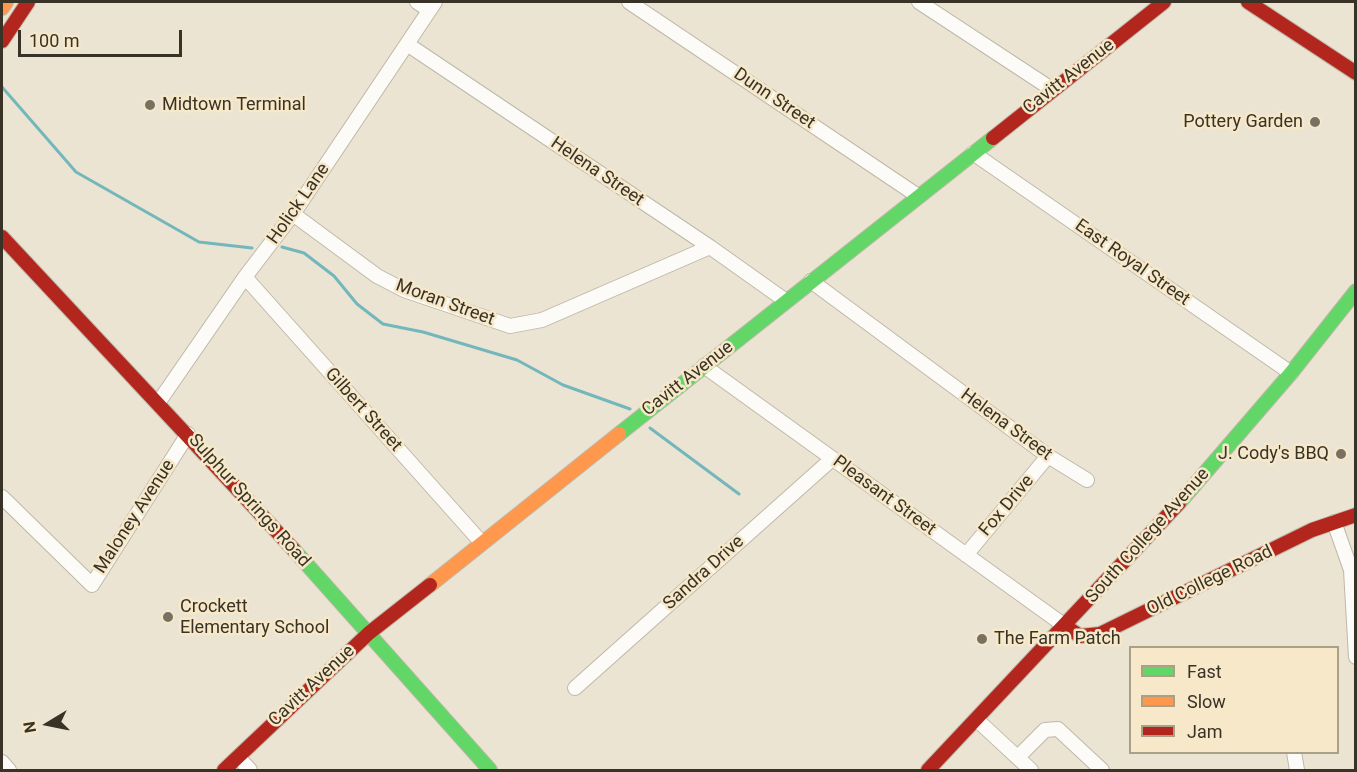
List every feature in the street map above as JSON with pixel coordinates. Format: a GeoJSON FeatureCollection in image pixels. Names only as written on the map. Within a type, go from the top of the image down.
{"type":"FeatureCollection","features":[{"type":"Feature","properties":{"kind":"street"},"geometry":{"type":"LineString","coordinates":[[2,8],[6,2]]}},
{"type":"Feature","properties":{"kind":"street"},"geometry":{"type":"LineString","coordinates":[[2,41],[28,2]]}},
{"type":"Feature","properties":{"kind":"street"},"geometry":{"type":"LineString","coordinates":[[417,2],[432,6]]}},
{"type":"Feature","properties":{"kind":"street","name":"Dunn Street"},"geometry":{"type":"LineString","coordinates":[[629,2],[918,196]]}},
{"type":"Feature","properties":{"kind":"street"},"geometry":{"type":"LineString","coordinates":[[919,2],[1053,90]]}},
{"type":"Feature","properties":{"kind":"street","name":"Cavitt Avenue"},"geometry":{"type":"LineString","coordinates":[[224,771],[369,633],[1164,2]]}},
{"type":"Feature","properties":{"kind":"street"},"geometry":{"type":"LineString","coordinates":[[1248,2],[1356,73]]}},
{"type":"Feature","properties":{"kind":"street","name":"Holick Lane"},"geometry":{"type":"LineString","coordinates":[[158,403],[245,277],[293,214],[432,6]]}},
{"type":"Feature","properties":{"kind":"street","name":"Helena Street"},"geometry":{"type":"LineString","coordinates":[[407,44],[710,247],[786,301]]}},
{"type":"Feature","properties":{"kind":"street","name":"East Royal Street"},"geometry":{"type":"LineString","coordinates":[[973,153],[1291,373]]}},
{"type":"Feature","properties":{"kind":"street","name":"Moran Street"},"geometry":{"type":"LineString","coordinates":[[293,214],[386,281],[404,290],[510,326],[542,320],[710,247]]}},
{"type":"Feature","properties":{"kind":"street","name":"Sulphur Springs Road"},"geometry":{"type":"LineString","coordinates":[[3,242],[188,435],[369,633],[489,771]]}},
{"type":"Feature","properties":{"kind":"street","name":"Gilbert Street"},"geometry":{"type":"LineString","coordinates":[[245,277],[481,542]]}},
{"type":"Feature","properties":{"kind":"street","name":"Helena Street"},"geometry":{"type":"LineString","coordinates":[[811,281],[1048,456],[1087,480]]}},
{"type":"Feature","properties":{"kind":"street","name":"South College Avenue"},"geometry":{"type":"LineString","coordinates":[[928,771],[1196,485],[1291,373],[1356,291]]}},
{"type":"Feature","properties":{"kind":"street","name":"Pleasant Street"},"geometry":{"type":"LineString","coordinates":[[704,366],[1065,626]]}},
{"type":"Feature","properties":{"kind":"street","name":"Maloney Avenue"},"geometry":{"type":"LineString","coordinates":[[2,497],[92,585],[188,435]]}},
{"type":"Feature","properties":{"kind":"street","name":"Fox Drive"},"geometry":{"type":"LineString","coordinates":[[966,555],[1048,456]]}},
{"type":"Feature","properties":{"kind":"street","name":"Sandra Drive"},"geometry":{"type":"LineString","coordinates":[[575,688],[832,459]]}},
{"type":"Feature","properties":{"kind":"street","name":"Old College Road"},"geometry":{"type":"LineString","coordinates":[[1065,626],[1080,636],[1101,634],[1334,522],[1356,515]]}},
{"type":"Feature","properties":{"kind":"street"},"geometry":{"type":"LineString","coordinates":[[1334,522],[1352,570],[1356,657]]}},
{"type":"Feature","properties":{"kind":"street"},"geometry":{"type":"LineString","coordinates":[[976,719],[1031,771]]}},
{"type":"Feature","properties":{"kind":"street"},"geometry":{"type":"LineString","coordinates":[[1018,757],[1045,730],[1058,729],[1102,771]]}},
{"type":"Feature","properties":{"kind":"street"},"geometry":{"type":"LineString","coordinates":[[1294,754],[1297,771]]}},
{"type":"Feature","properties":{"kind":"street"},"geometry":{"type":"LineString","coordinates":[[238,757],[250,771]]}},
{"type":"Feature","properties":{"kind":"street"},"geometry":{"type":"LineString","coordinates":[[2,762],[9,771]]}},
{"type":"Feature","properties":{"kind":"waterway"},"geometry":{"type":"LineString","coordinates":[[2,87],[76,172],[199,242],[252,248]]}},
{"type":"Feature","properties":{"kind":"waterway"},"geometry":{"type":"LineString","coordinates":[[282,247],[304,253],[334,276],[357,304],[383,324],[423,332],[517,360],[563,385],[630,409]]}},
{"type":"Feature","properties":{"kind":"waterway"},"geometry":{"type":"LineString","coordinates":[[650,428],[739,494]]}},
{"type":"Feature","properties":{"kind":"traffic: fast"},"geometry":{"type":"LineString","coordinates":[[619,434],[993,138]]}},
{"type":"Feature","properties":{"kind":"traffic: fast"},"geometry":{"type":"LineString","coordinates":[[1179,503],[1291,373],[1356,291]]}},
{"type":"Feature","properties":{"kind":"traffic: fast"},"geometry":{"type":"LineString","coordinates":[[294,550],[490,770]]}},
{"type":"Feature","properties":{"kind":"traffic: slow"},"geometry":{"type":"LineString","coordinates":[[2,8],[6,2]]}},
{"type":"Feature","properties":{"kind":"traffic: slow"},"geometry":{"type":"LineString","coordinates":[[430,585],[619,434]]}},
{"type":"Feature","properties":{"kind":"traffic: jam"},"geometry":{"type":"LineString","coordinates":[[2,41],[28,2]]}},
{"type":"Feature","properties":{"kind":"traffic: jam"},"geometry":{"type":"LineString","coordinates":[[993,138],[1164,2]]}},
{"type":"Feature","properties":{"kind":"traffic: jam"},"geometry":{"type":"LineString","coordinates":[[1248,2],[1356,73]]}},
{"type":"Feature","properties":{"kind":"traffic: jam"},"geometry":{"type":"LineString","coordinates":[[2,237],[294,550]]}},
{"type":"Feature","properties":{"kind":"traffic: jam"},"geometry":{"type":"LineString","coordinates":[[928,770],[1179,503]]}},
{"type":"Feature","properties":{"kind":"traffic: jam"},"geometry":{"type":"LineString","coordinates":[[1065,626],[1080,636],[1100,634],[1312,530],[1356,515]]}},
{"type":"Feature","properties":{"kind":"traffic: jam"},"geometry":{"type":"LineString","coordinates":[[224,770],[369,633],[430,585]]}},
{"type":"Feature","properties":{"kind":"place","name":"Midtown Terminal"},"geometry":{"type":"Point","coordinates":[150,105]}},
{"type":"Feature","properties":{"kind":"place","name":"Pottery Garden"},"geometry":{"type":"Point","coordinates":[1315,122]}},
{"type":"Feature","properties":{"kind":"place","name":"J. Cody's BBQ"},"geometry":{"type":"Point","coordinates":[1341,454]}},
{"type":"Feature","properties":{"kind":"place","name":"Crockett Elementary School"},"geometry":{"type":"Point","coordinates":[168,617]}},
{"type":"Feature","properties":{"kind":"place","name":"The Farm Patch"},"geometry":{"type":"Point","coordinates":[982,639]}}]}
